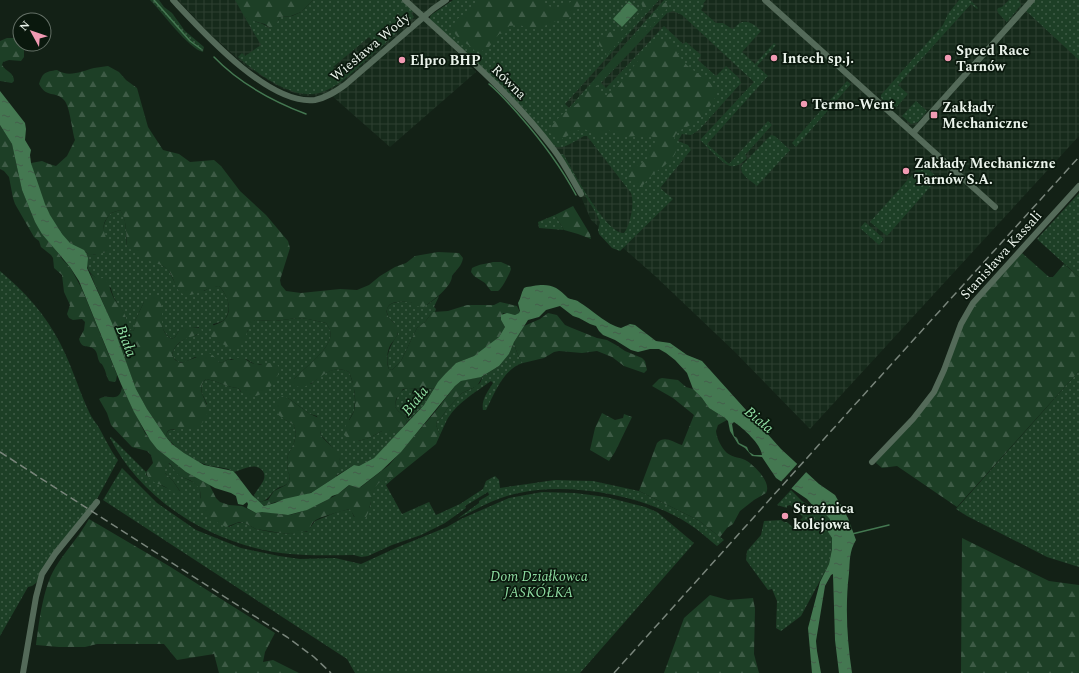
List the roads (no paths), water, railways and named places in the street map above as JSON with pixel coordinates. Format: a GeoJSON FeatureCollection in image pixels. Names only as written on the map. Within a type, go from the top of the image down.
{"type":"FeatureCollection","features":[{"type":"Feature","properties":{"kind":"street","name":"Wiesława Wody"},"geometry":{"type":"LineString","coordinates":[[173,0],[211,40],[247,72],[279,91],[296,98],[306,100],[331,95],[345,85],[446,0]]}},
{"type":"Feature","properties":{"kind":"street","name":"Równa"},"geometry":{"type":"LineString","coordinates":[[405,0],[502,90],[531,121],[554,150],[581,194]]}},
{"type":"Feature","properties":{"kind":"street"},"geometry":{"type":"LineString","coordinates":[[765,0],[995,207]]}},
{"type":"Feature","properties":{"kind":"street"},"geometry":{"type":"LineString","coordinates":[[913,134],[1032,0]]}},
{"type":"Feature","properties":{"kind":"street","name":"Stanisława Kassali"},"geometry":{"type":"LineString","coordinates":[[872,462],[913,419],[934,392],[961,324],[973,302],[1079,186]]}},
{"type":"Feature","properties":{"kind":"street"},"geometry":{"type":"LineString","coordinates":[[23,673],[36,597],[42,574],[55,554],[97,502]]}},
{"type":"Feature","properties":{"kind":"water"},"geometry":{"type":"Polygon","coordinates":[[[629,1],[638,10],[622,27],[613,19],[629,1]]]}},
{"type":"Feature","properties":{"kind":"water"},"geometry":{"type":"Polygon","coordinates":[[[0,91],[25,123],[25,140],[31,150],[31,163],[45,204],[62,234],[70,243],[84,250],[86,253],[88,258],[87,268],[112,323],[136,389],[147,409],[166,437],[172,444],[184,453],[204,465],[233,471],[252,495],[264,506],[284,499],[311,493],[354,465],[359,466],[374,458],[424,405],[438,382],[456,363],[474,356],[499,337],[505,327],[501,320],[501,315],[507,313],[515,315],[519,313],[518,303],[524,288],[526,287],[539,285],[552,286],[568,298],[578,301],[610,324],[621,328],[630,324],[635,325],[656,341],[670,343],[687,355],[702,361],[781,449],[819,484],[835,495],[848,518],[856,540],[850,556],[847,598],[848,636],[852,673],[839,673],[835,640],[833,574],[825,586],[816,641],[821,673],[812,673],[808,628],[820,582],[829,564],[832,549],[832,538],[828,532],[830,519],[814,507],[807,499],[776,478],[762,457],[752,456],[745,448],[738,444],[730,431],[728,421],[709,408],[693,389],[687,373],[675,360],[659,349],[650,349],[638,352],[631,350],[615,340],[603,335],[596,326],[573,316],[560,306],[546,310],[539,317],[528,320],[514,342],[509,354],[499,366],[481,377],[461,381],[455,386],[401,452],[381,471],[359,488],[349,485],[338,494],[307,510],[288,515],[262,512],[256,513],[247,508],[247,502],[243,505],[238,504],[236,496],[215,488],[186,472],[157,449],[134,412],[79,281],[70,267],[42,234],[35,222],[22,190],[12,144],[0,125],[0,91]],[[734,422],[732,424],[734,436],[737,438],[739,443],[747,447],[749,452],[754,455],[762,455],[755,441],[747,432],[734,422]]]}},
{"type":"Feature","properties":{"kind":"waterway"},"geometry":{"type":"LineString","coordinates":[[154,0],[190,41],[201,49]]}},
{"type":"Feature","properties":{"kind":"waterway"},"geometry":{"type":"LineString","coordinates":[[214,57],[245,83],[269,97],[306,114]]}},
{"type":"Feature","properties":{"kind":"waterway"},"geometry":{"type":"LineString","coordinates":[[489,84],[527,124],[542,143],[557,163],[576,195]]}},
{"type":"Feature","properties":{"kind":"waterway"},"geometry":{"type":"LineString","coordinates":[[852,534],[889,525]]}},
{"type":"Feature","properties":{"kind":"railway"},"geometry":{"type":"LineString","coordinates":[[614,673],[1079,157]]}},
{"type":"Feature","properties":{"kind":"railway"},"geometry":{"type":"LineString","coordinates":[[0,452],[287,637],[314,657],[331,673]]}},
{"type":"Feature","properties":{"kind":"place","name":"Intech sp.j."},"geometry":{"type":"Point","coordinates":[774,58]}},
{"type":"Feature","properties":{"kind":"place","name":"Speed Race Tarnów"},"geometry":{"type":"Point","coordinates":[948,58]}},
{"type":"Feature","properties":{"kind":"place","name":"Elpro BHP"},"geometry":{"type":"Point","coordinates":[402,60]}},
{"type":"Feature","properties":{"kind":"place","name":"Termo-Went"},"geometry":{"type":"Point","coordinates":[804,104]}},
{"type":"Feature","properties":{"kind":"place","name":"Zakłady Mechaniczne"},"geometry":{"type":"Point","coordinates":[934,115]}},
{"type":"Feature","properties":{"kind":"place","name":"Zakłady Mechaniczne Tarnów S.A."},"geometry":{"type":"Point","coordinates":[906,171]}},
{"type":"Feature","properties":{"kind":"place","name":"Strażnica kolejowa"},"geometry":{"type":"Point","coordinates":[785,516]}},
{"type":"Feature","properties":{"kind":"water label","name":"Biała"},"geometry":{"type":"Point","coordinates":[126,341]}},
{"type":"Feature","properties":{"kind":"water label","name":"Biała"},"geometry":{"type":"Point","coordinates":[415,401]}},
{"type":"Feature","properties":{"kind":"water label","name":"Biała"},"geometry":{"type":"Point","coordinates":[759,420]}},
{"type":"Feature","properties":{"kind":"park label","name":"Dom Działkowca JASKÓŁKA"},"geometry":{"type":"Point","coordinates":[539,584]}}]}
